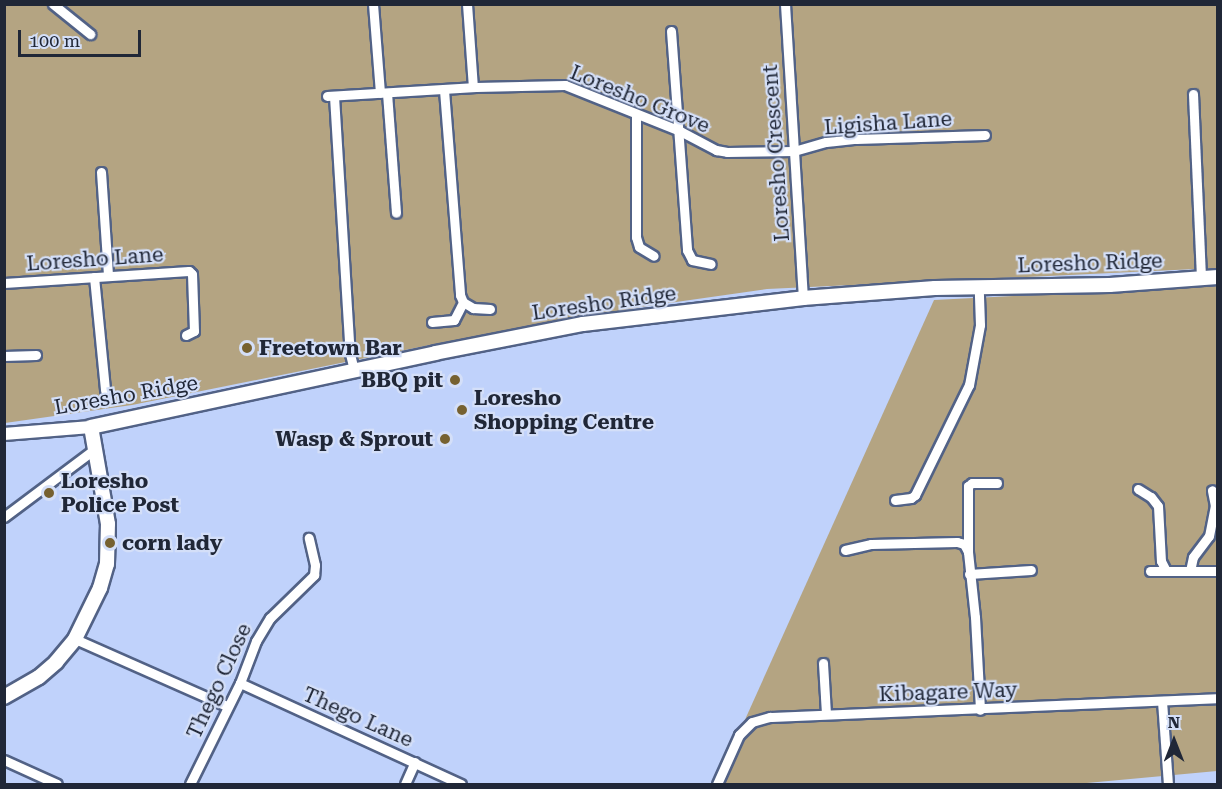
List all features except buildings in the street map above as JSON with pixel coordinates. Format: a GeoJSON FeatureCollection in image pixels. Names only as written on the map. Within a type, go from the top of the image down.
{"type":"FeatureCollection","features":[{"type":"Feature","properties":{"kind":"main road","name":"Loresho Ridge"},"geometry":{"type":"LineString","coordinates":[[91,427],[354,370],[583,324],[803,298],[935,288],[1110,285],[1218,278]]}},
{"type":"Feature","properties":{"kind":"main road"},"geometry":{"type":"LineString","coordinates":[[4,698],[39,677],[75,639],[100,588],[107,564],[108,524],[91,427]]}},
{"type":"Feature","properties":{"kind":"street"},"geometry":{"type":"LineString","coordinates":[[53,4],[90,34]]}},
{"type":"Feature","properties":{"kind":"street"},"geometry":{"type":"LineString","coordinates":[[373,4],[396,213]]}},
{"type":"Feature","properties":{"kind":"street"},"geometry":{"type":"LineString","coordinates":[[467,4],[473,87]]}},
{"type":"Feature","properties":{"kind":"street","name":"Loresho Crescent"},"geometry":{"type":"LineString","coordinates":[[784,4],[803,298]]}},
{"type":"Feature","properties":{"kind":"street"},"geometry":{"type":"LineString","coordinates":[[671,31],[687,250],[692,260],[711,264]]}},
{"type":"Feature","properties":{"kind":"street","name":"Loresho Grove"},"geometry":{"type":"LineString","coordinates":[[354,370],[350,354],[331,96],[473,87],[565,85],[636,116],[680,131],[716,150],[794,151]]}},
{"type":"Feature","properties":{"kind":"street"},"geometry":{"type":"LineString","coordinates":[[444,90],[460,295],[463,302],[472,308],[490,309]]}},
{"type":"Feature","properties":{"kind":"street"},"geometry":{"type":"LineString","coordinates":[[1193,94],[1201,279]]}},
{"type":"Feature","properties":{"kind":"street"},"geometry":{"type":"LineString","coordinates":[[636,116],[636,237],[639,247],[654,256]]}},
{"type":"Feature","properties":{"kind":"street","name":"Ligisha Lane"},"geometry":{"type":"LineString","coordinates":[[794,151],[826,142],[856,139],[985,135]]}},
{"type":"Feature","properties":{"kind":"street"},"geometry":{"type":"LineString","coordinates":[[101,172],[108,276]]}},
{"type":"Feature","properties":{"kind":"street","name":"Loresho Lane"},"geometry":{"type":"LineString","coordinates":[[5,283],[189,271],[192,274],[194,331],[186,336]]}},
{"type":"Feature","properties":{"kind":"street"},"geometry":{"type":"LineString","coordinates":[[94,277],[105,390]]}},
{"type":"Feature","properties":{"kind":"street"},"geometry":{"type":"LineString","coordinates":[[895,500],[911,498],[915,495],[969,385],[980,326],[979,288]]}},
{"type":"Feature","properties":{"kind":"street"},"geometry":{"type":"LineString","coordinates":[[432,322],[454,320],[463,302]]}},
{"type":"Feature","properties":{"kind":"street"},"geometry":{"type":"LineString","coordinates":[[4,356],[36,354]]}},
{"type":"Feature","properties":{"kind":"street","name":"Loresho Ridge"},"geometry":{"type":"LineString","coordinates":[[4,434],[91,427]]}},
{"type":"Feature","properties":{"kind":"street"},"geometry":{"type":"LineString","coordinates":[[4,517],[95,448]]}},
{"type":"Feature","properties":{"kind":"street"},"geometry":{"type":"LineString","coordinates":[[980,710],[969,574],[968,486],[972,483],[997,483]]}},
{"type":"Feature","properties":{"kind":"street"},"geometry":{"type":"LineString","coordinates":[[1138,489],[1151,497],[1158,506],[1161,561],[1166,571]]}},
{"type":"Feature","properties":{"kind":"street"},"geometry":{"type":"LineString","coordinates":[[1190,571],[1193,557],[1209,536],[1215,506],[1212,490]]}},
{"type":"Feature","properties":{"kind":"street","name":"Thego Close"},"geometry":{"type":"LineString","coordinates":[[190,784],[240,683],[256,641],[270,618],[314,575],[315,566],[309,538]]}},
{"type":"Feature","properties":{"kind":"street"},"geometry":{"type":"LineString","coordinates":[[845,550],[871,544],[957,542],[964,544],[968,552]]}},
{"type":"Feature","properties":{"kind":"street"},"geometry":{"type":"LineString","coordinates":[[969,574],[1031,570]]}},
{"type":"Feature","properties":{"kind":"street"},"geometry":{"type":"LineString","coordinates":[[1150,571],[1218,571]]}},
{"type":"Feature","properties":{"kind":"street"},"geometry":{"type":"LineString","coordinates":[[75,639],[227,706]]}},
{"type":"Feature","properties":{"kind":"street"},"geometry":{"type":"LineString","coordinates":[[823,663],[826,714]]}},
{"type":"Feature","properties":{"kind":"street","name":"Thego Lane"},"geometry":{"type":"LineString","coordinates":[[240,683],[461,784]]}},
{"type":"Feature","properties":{"kind":"street","name":"Kibagare Way"},"geometry":{"type":"LineString","coordinates":[[717,784],[739,735],[752,722],[770,717],[980,710],[1218,698]]}},
{"type":"Feature","properties":{"kind":"street"},"geometry":{"type":"LineString","coordinates":[[1162,701],[1168,784]]}},
{"type":"Feature","properties":{"kind":"street"},"geometry":{"type":"LineString","coordinates":[[4,760],[57,784]]}},
{"type":"Feature","properties":{"kind":"street"},"geometry":{"type":"LineString","coordinates":[[405,784],[415,762]]}},
{"type":"Feature","properties":{"kind":"shaded area"},"geometry":{"type":"Polygon","coordinates":[[[4,5],[1217,5],[1217,268],[767,289],[641,307],[445,342],[132,405],[5,423],[4,5]]]}},
{"type":"Feature","properties":{"kind":"shaded area"},"geometry":{"type":"Polygon","coordinates":[[[1217,286],[1217,771],[1076,784],[716,784],[934,300],[1217,286]]]}},
{"type":"Feature","properties":{"kind":"place","name":"Freetown Bar"},"geometry":{"type":"Point","coordinates":[247,348]}},
{"type":"Feature","properties":{"kind":"place","name":"BBQ pit"},"geometry":{"type":"Point","coordinates":[455,380]}},
{"type":"Feature","properties":{"kind":"place","name":"Loresho Shopping Centre"},"geometry":{"type":"Point","coordinates":[462,410]}},
{"type":"Feature","properties":{"kind":"place","name":"Wasp & Sprout"},"geometry":{"type":"Point","coordinates":[445,439]}},
{"type":"Feature","properties":{"kind":"place","name":"Loresho Police Post"},"geometry":{"type":"Point","coordinates":[49,493]}},
{"type":"Feature","properties":{"kind":"place","name":"corn lady"},"geometry":{"type":"Point","coordinates":[110,543]}}]}
